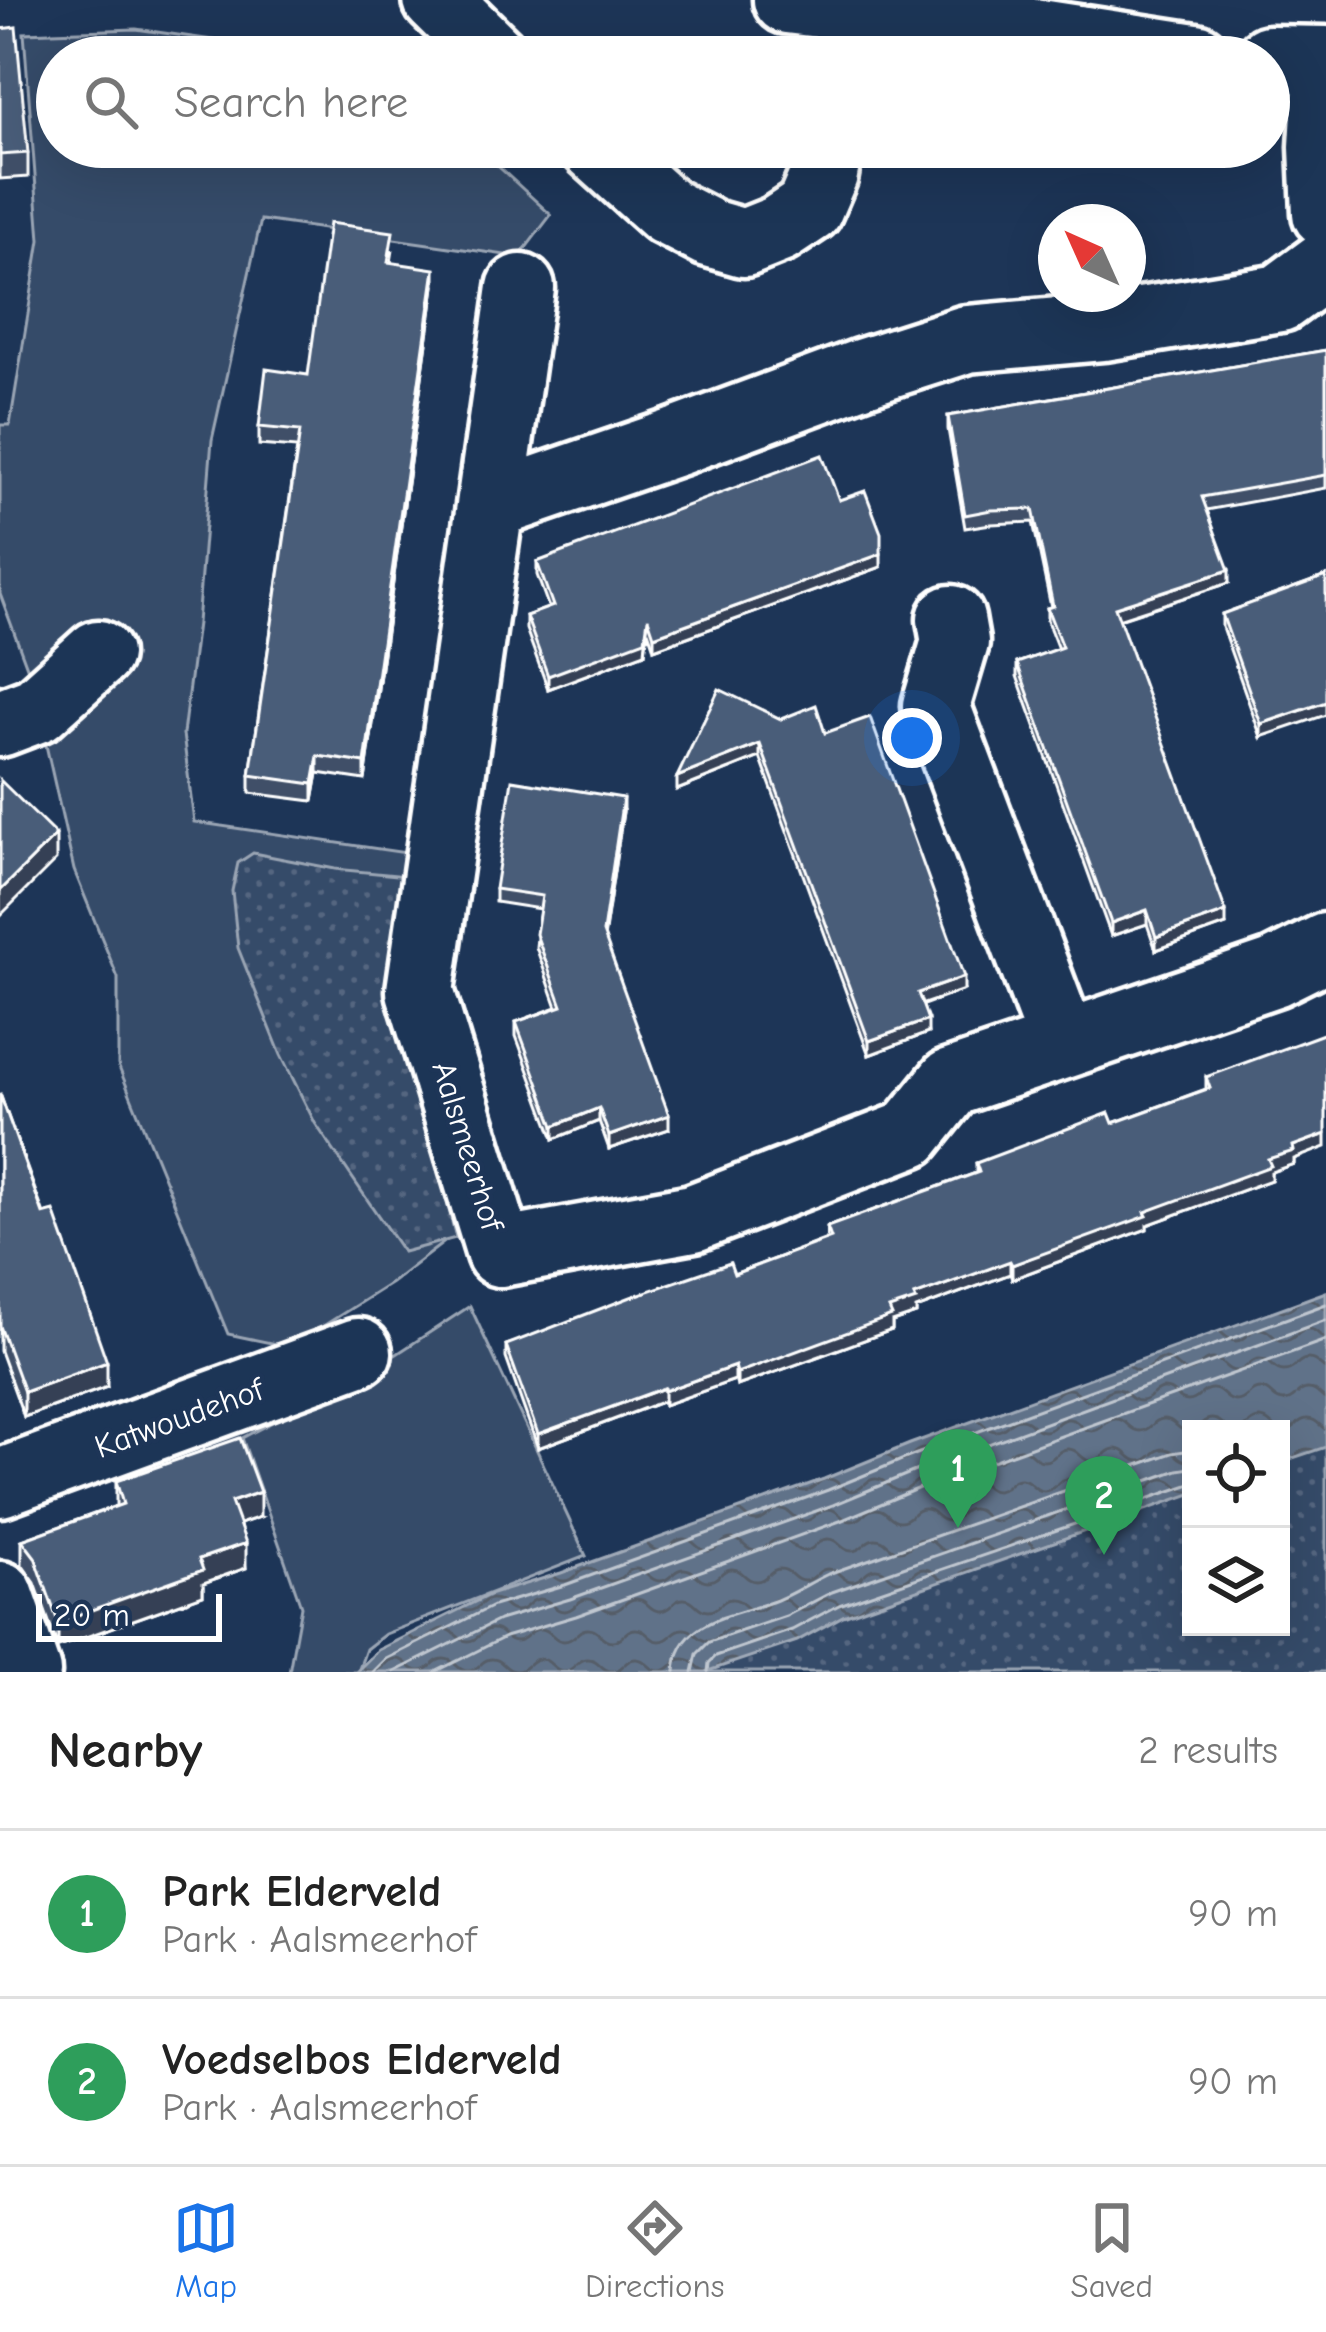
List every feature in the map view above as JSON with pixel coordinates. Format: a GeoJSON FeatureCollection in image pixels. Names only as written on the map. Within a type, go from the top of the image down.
{"type":"FeatureCollection","features":[{"type":"Feature","properties":{"kind":"street"},"geometry":{"type":"LineString","coordinates":[[437,0],[474,36]]}},
{"type":"Feature","properties":{"kind":"street"},"geometry":{"type":"LineString","coordinates":[[787,0],[852,22],[968,22],[1059,36]]}},
{"type":"Feature","properties":{"kind":"street"},"geometry":{"type":"LineString","coordinates":[[1290,59],[1326,60]]}},
{"type":"Feature","properties":{"kind":"street"},"geometry":{"type":"LineString","coordinates":[[1326,97],[1326,213]]}},
{"type":"Feature","properties":{"kind":"street"},"geometry":{"type":"LineString","coordinates":[[618,168],[666,211],[709,233],[745,243],[809,209],[825,168]]}},
{"type":"Feature","properties":{"kind":"street"},"geometry":{"type":"LineString","coordinates":[[490,506],[967,338],[1104,327],[1280,298],[1326,264]]}},
{"type":"Feature","properties":{"kind":"street","name":"Aalsmeerhof"},"geometry":{"type":"LineString","coordinates":[[521,288],[420,991],[500,1253],[693,1217],[910,1134],[951,1083],[1274,973],[1326,947]]}},
{"type":"Feature","properties":{"kind":"street"},"geometry":{"type":"LineString","coordinates":[[951,619],[955,642],[936,706],[1063,1043]]}},
{"type":"Feature","properties":{"kind":"street"},"geometry":{"type":"LineString","coordinates":[[0,723],[37,709],[98,654]]}},
{"type":"Feature","properties":{"kind":"street","name":"Katwoudehof"},"geometry":{"type":"LineString","coordinates":[[0,1483],[358,1352]]}},
{"type":"Feature","properties":{"kind":"street"},"geometry":{"type":"LineString","coordinates":[[0,1595],[27,1672]]}},
{"type":"Feature","properties":{"kind":"shaded area"},"geometry":{"type":"Polygon","coordinates":[[[136,29],[185,36],[36,36],[36,168],[500,168],[551,215],[519,257],[261,220],[212,440],[183,734],[194,822],[427,856],[464,1227],[391,1283],[290,1347],[228,1334],[118,1065],[118,978],[74,870],[31,678],[0,594],[0,425],[10,425],[40,240],[24,33],[136,29]]]}},
{"type":"Feature","properties":{"kind":"shaded area"},"geometry":{"type":"Polygon","coordinates":[[[253,853],[335,869],[418,877],[427,1121],[456,1238],[403,1252],[315,1123],[281,1055],[238,948],[232,891],[238,863],[253,853]]]}},
{"type":"Feature","properties":{"kind":"shaded area"},"geometry":{"type":"Polygon","coordinates":[[[470,1306],[586,1556],[385,1634],[366,1649],[358,1672],[289,1672],[301,1606],[242,1438],[374,1369],[470,1306]]]}},
{"type":"Feature","properties":{"kind":"shaded area"},"geometry":{"type":"Polygon","coordinates":[[[1326,1317],[1326,1672],[371,1672],[1326,1317]]]}},
{"type":"Feature","properties":{"kind":"water"},"geometry":{"type":"Polygon","coordinates":[[[1326,1292],[1326,1447],[1290,1459],[1290,1420],[1182,1420],[1182,1497],[843,1616],[797,1641],[705,1672],[356,1672],[378,1650],[489,1595],[824,1479],[1326,1292]]]}},
{"type":"Feature","properties":{"kind":"building"},"geometry":{"type":"Polygon","coordinates":[[[16,27],[28,153],[0,155],[0,29],[16,27]]]}},
{"type":"Feature","properties":{"kind":"building"},"geometry":{"type":"Polygon","coordinates":[[[329,223],[393,232],[388,262],[435,269],[365,763],[318,756],[313,784],[250,775],[300,431],[259,427],[266,369],[308,375],[329,223]]]}},
{"type":"Feature","properties":{"kind":"building"},"geometry":{"type":"Polygon","coordinates":[[[1326,350],[1326,475],[1202,497],[1229,570],[1115,607],[1226,912],[1156,937],[1147,910],[1111,923],[1017,663],[1062,647],[1047,608],[1053,606],[1033,509],[965,515],[948,416],[1326,350]]]}},
{"type":"Feature","properties":{"kind":"building"},"geometry":{"type":"Polygon","coordinates":[[[822,455],[839,500],[865,491],[881,533],[881,554],[654,636],[648,618],[645,640],[548,676],[526,616],[553,606],[537,562],[822,455]]]}},
{"type":"Feature","properties":{"kind":"building"},"geometry":{"type":"Polygon","coordinates":[[[1326,576],[1326,702],[1261,724],[1222,614],[1326,576]]]}},
{"type":"Feature","properties":{"kind":"building"},"geometry":{"type":"Polygon","coordinates":[[[719,689],[781,719],[816,705],[825,733],[870,717],[964,977],[918,993],[928,1020],[869,1041],[760,744],[677,777],[719,689]]]}},
{"type":"Feature","properties":{"kind":"building"},"geometry":{"type":"Polygon","coordinates":[[[0,780],[56,835],[0,891],[0,780]]]}},
{"type":"Feature","properties":{"kind":"building"},"geometry":{"type":"Polygon","coordinates":[[[512,780],[623,798],[603,932],[669,1115],[609,1136],[599,1108],[554,1126],[516,1022],[562,1006],[536,934],[542,896],[495,889],[512,780]]]}},
{"type":"Feature","properties":{"kind":"building"},"geometry":{"type":"Polygon","coordinates":[[[1326,1033],[1326,1134],[1268,1159],[1271,1166],[1145,1212],[1147,1216],[914,1296],[916,1300],[889,1309],[892,1316],[737,1373],[735,1366],[538,1434],[506,1345],[730,1263],[734,1274],[831,1238],[827,1227],[979,1172],[976,1163],[1109,1113],[1113,1123],[1210,1088],[1206,1077],[1326,1033]]]}},
{"type":"Feature","properties":{"kind":"building"},"geometry":{"type":"Polygon","coordinates":[[[0,1094],[43,1214],[54,1211],[107,1362],[24,1392],[0,1326],[0,1094]]]}},
{"type":"Feature","properties":{"kind":"building"},"geometry":{"type":"Polygon","coordinates":[[[240,1438],[260,1492],[231,1502],[246,1543],[199,1559],[203,1570],[58,1622],[35,1557],[22,1540],[123,1504],[116,1481],[240,1438]]]}},
{"type":"Feature","properties":{"kind":"place","name":"Park Elderveld"},"geometry":{"type":"Point","coordinates":[958,1528]}},
{"type":"Feature","properties":{"kind":"place","name":"Voedselbos Elderveld"},"geometry":{"type":"Point","coordinates":[1104,1555]}}]}
